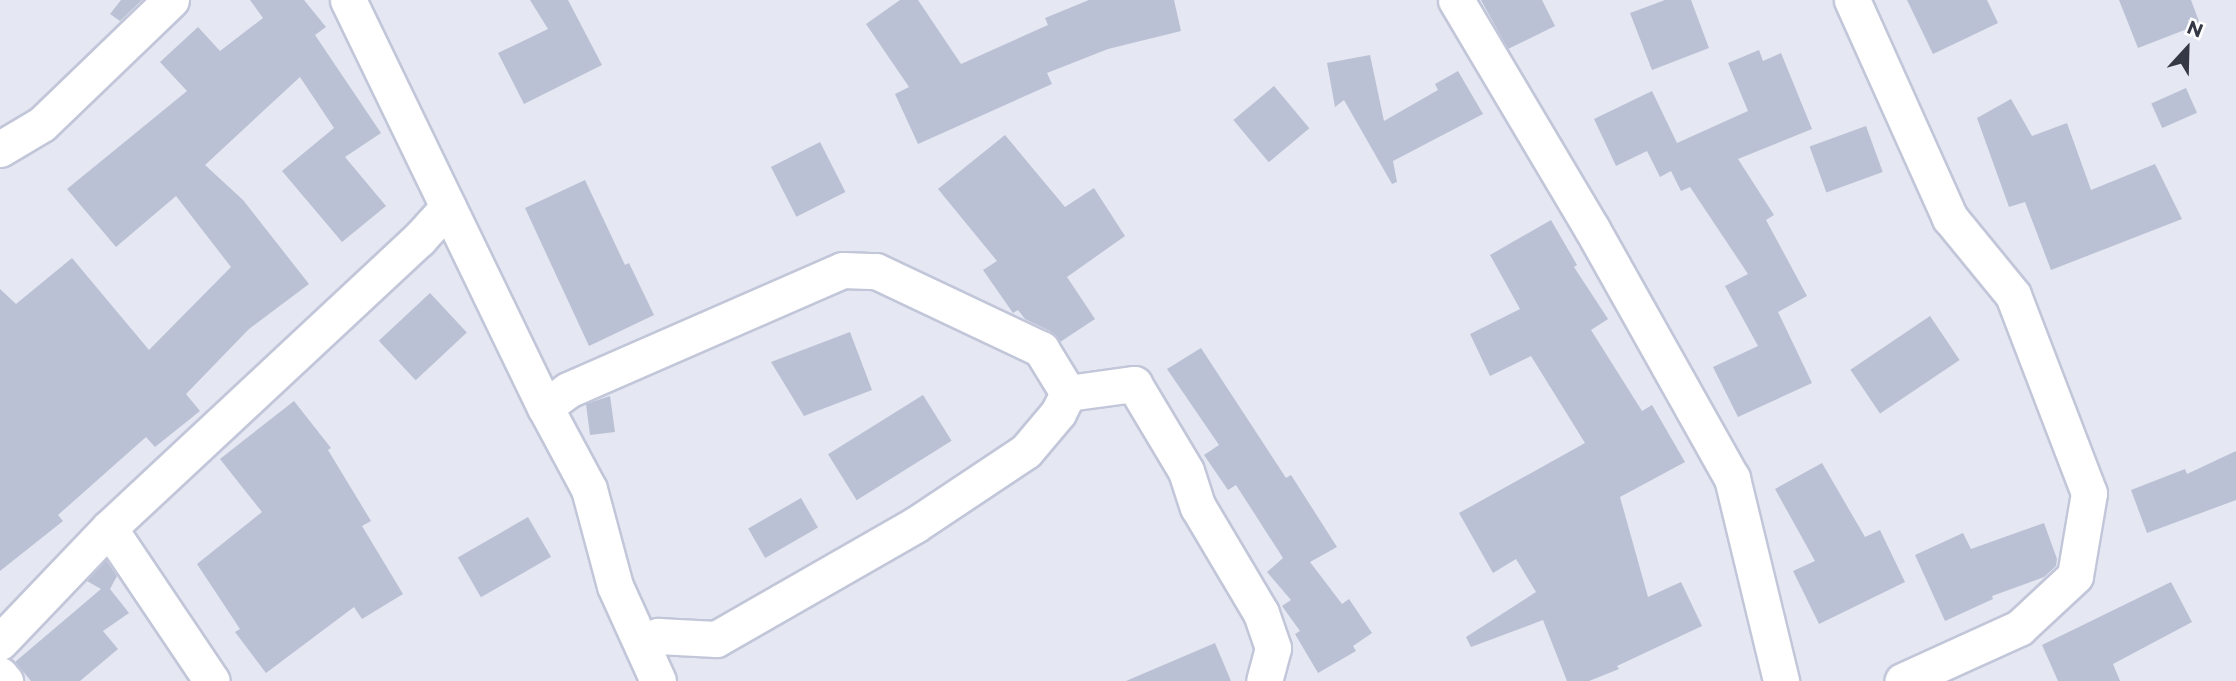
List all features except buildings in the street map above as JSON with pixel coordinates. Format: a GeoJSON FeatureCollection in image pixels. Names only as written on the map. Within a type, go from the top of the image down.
{"type":"FeatureCollection","features":[{"type":"Feature","properties":{"kind":"street"},"geometry":{"type":"LineString","coordinates":[[0,149],[42,124],[172,0]]}},
{"type":"Feature","properties":{"kind":"street"},"geometry":{"type":"LineString","coordinates":[[348,0],[545,407],[589,489],[615,586],[658,681]]}},
{"type":"Feature","properties":{"kind":"street"},"geometry":{"type":"LineString","coordinates":[[1456,0],[1592,229],[1732,478],[1781,681]]}},
{"type":"Feature","properties":{"kind":"street"},"geometry":{"type":"LineString","coordinates":[[1852,0],[1950,218],[2013,295],[2089,493],[2075,576],[2019,628],[1902,681]]}},
{"type":"Feature","properties":{"kind":"street"},"geometry":{"type":"LineString","coordinates":[[0,642],[109,528],[419,239],[448,206]]}},
{"type":"Feature","properties":{"kind":"street"},"geometry":{"type":"LineString","coordinates":[[545,407],[568,390],[843,270],[876,271],[902,281],[1041,349],[1068,393]]}},
{"type":"Feature","properties":{"kind":"street"},"geometry":{"type":"LineString","coordinates":[[1068,393],[1134,384],[1186,471],[1198,508],[1261,613],[1273,648],[1264,681]]}},
{"type":"Feature","properties":{"kind":"street"},"geometry":{"type":"LineString","coordinates":[[643,647],[658,636],[716,639],[915,525],[1026,451],[1058,413],[1068,393]]}},
{"type":"Feature","properties":{"kind":"street"},"geometry":{"type":"LineString","coordinates":[[109,528],[212,681]]}},
{"type":"Feature","properties":{"kind":"street"},"geometry":{"type":"LineString","coordinates":[[0,675],[5,681]]}}]}
